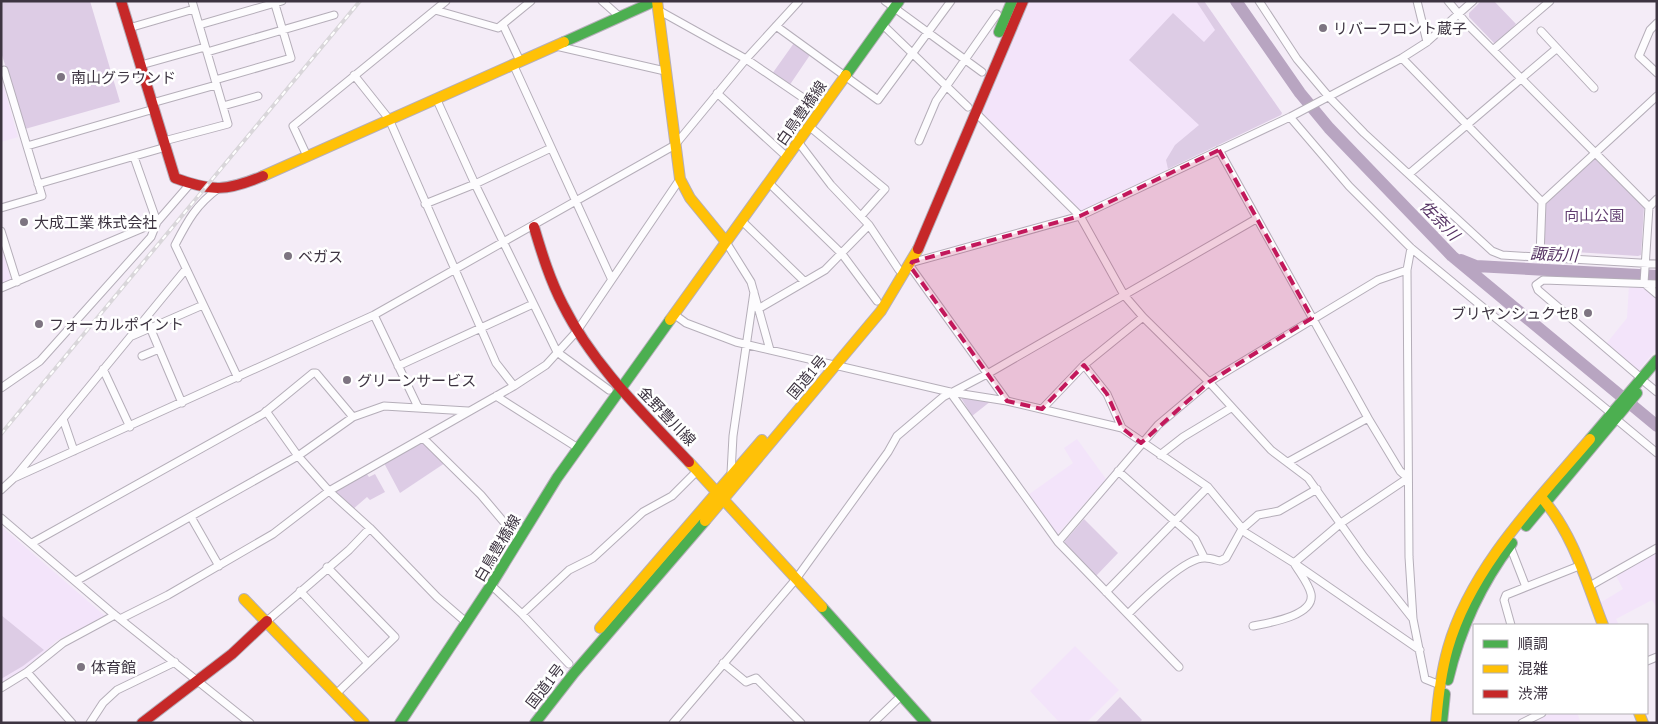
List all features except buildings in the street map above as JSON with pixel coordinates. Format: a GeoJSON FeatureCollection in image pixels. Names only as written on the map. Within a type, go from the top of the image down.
{"type":"FeatureCollection","features":[{"type":"Feature","properties":{"kind":"main road"},"geometry":{"type":"LineString","coordinates":[[121,1],[175,178],[190,184],[219,188],[237,187],[620,17],[657,4],[680,179],[690,198],[726,242]]}},
{"type":"Feature","properties":{"kind":"main road","name":"国道1号"},"geometry":{"type":"LineString","coordinates":[[525,723],[569,664],[717,490],[881,311],[911,264],[971,109],[982,72],[1012,1]]}},
{"type":"Feature","properties":{"kind":"main road","name":"国道1号"},"geometry":{"type":"LineString","coordinates":[[535,723],[574,673],[724,498],[831,366],[899,270],[971,109],[1023,1]]}},
{"type":"Feature","properties":{"kind":"main road","name":"白鳥豊橋線"},"geometry":{"type":"LineString","coordinates":[[726,242],[883,25],[893,3]]}},
{"type":"Feature","properties":{"kind":"main road"},"geometry":{"type":"LineString","coordinates":[[534,227],[551,283],[576,330],[621,389]]}},
{"type":"Feature","properties":{"kind":"main road","name":"金野豊川線"},"geometry":{"type":"LineString","coordinates":[[726,242],[621,389],[717,490],[926,723]]}},
{"type":"Feature","properties":{"kind":"main road"},"geometry":{"type":"LineString","coordinates":[[1436,723],[1440,685],[1454,631],[1473,589],[1495,553],[1642,383],[1657,360]]}},
{"type":"Feature","properties":{"kind":"main road"},"geometry":{"type":"LineString","coordinates":[[1642,383],[1657,371]]}},
{"type":"Feature","properties":{"kind":"main road","name":"白鳥豊橋線"},"geometry":{"type":"LineString","coordinates":[[400,723],[467,623],[556,478],[621,389]]}},
{"type":"Feature","properties":{"kind":"main road"},"geometry":{"type":"LineString","coordinates":[[1442,723],[1446,690],[1461,632],[1491,571],[1543,499]]}},
{"type":"Feature","properties":{"kind":"main road"},"geometry":{"type":"LineString","coordinates":[[1543,499],[1557,514],[1603,624]]}},
{"type":"Feature","properties":{"kind":"main road"},"geometry":{"type":"LineString","coordinates":[[244,599],[364,723]]}},
{"type":"Feature","properties":{"kind":"main road"},"geometry":{"type":"LineString","coordinates":[[142,723],[232,654],[267,621]]}},
{"type":"Feature","properties":{"kind":"street"},"geometry":{"type":"LineString","coordinates":[[38,184],[134,157],[165,144],[228,124],[192,1]]}},
{"type":"Feature","properties":{"kind":"street"},"geometry":{"type":"LineString","coordinates":[[307,156],[293,126],[446,1]]}},
{"type":"Feature","properties":{"kind":"street"},"geometry":{"type":"LineString","coordinates":[[435,10],[498,28],[531,1]]}},
{"type":"Feature","properties":{"kind":"street"},"geometry":{"type":"LineString","coordinates":[[602,1],[620,17]]}},
{"type":"Feature","properties":{"kind":"street"},"geometry":{"type":"LineString","coordinates":[[14,478],[374,315],[534,227],[675,146],[746,59],[799,1]]}},
{"type":"Feature","properties":{"kind":"street"},"geometry":{"type":"LineString","coordinates":[[776,26],[878,100],[951,1]]}},
{"type":"Feature","properties":{"kind":"street"},"geometry":{"type":"LineString","coordinates":[[1259,1],[1297,59],[1327,98],[1492,251],[1502,255],[1540,256],[1644,266],[1657,264]]}},
{"type":"Feature","properties":{"kind":"street"},"geometry":{"type":"LineString","coordinates":[[1418,1],[1427,42]]}},
{"type":"Feature","properties":{"kind":"street"},"geometry":{"type":"LineString","coordinates":[[1448,1],[1493,50],[1649,207]]}},
{"type":"Feature","properties":{"kind":"street"},"geometry":{"type":"LineString","coordinates":[[1007,401],[911,264],[1080,216],[1291,116],[1402,58],[1427,42],[1473,1]]}},
{"type":"Feature","properties":{"kind":"street"},"geometry":{"type":"LineString","coordinates":[[1493,50],[1550,1]]}},
{"type":"Feature","properties":{"kind":"street"},"geometry":{"type":"LineString","coordinates":[[27,146],[153,106],[216,82],[291,58],[277,2],[199,25]]}},
{"type":"Feature","properties":{"kind":"street"},"geometry":{"type":"LineString","coordinates":[[893,3],[928,33],[982,72]]}},
{"type":"Feature","properties":{"kind":"street"},"geometry":{"type":"LineString","coordinates":[[657,4],[746,59],[821,110]]}},
{"type":"Feature","properties":{"kind":"street"},"geometry":{"type":"LineString","coordinates":[[129,28],[194,9]]}},
{"type":"Feature","properties":{"kind":"street"},"geometry":{"type":"LineString","coordinates":[[919,141],[936,101],[997,14]]}},
{"type":"Feature","properties":{"kind":"street"},"geometry":{"type":"LineString","coordinates":[[141,65],[334,16]]}},
{"type":"Feature","properties":{"kind":"street"},"geometry":{"type":"LineString","coordinates":[[1657,23],[1650,30],[1639,56],[1657,73]]}},
{"type":"Feature","properties":{"kind":"street"},"geometry":{"type":"LineString","coordinates":[[503,25],[516,63],[552,148],[611,278]]}},
{"type":"Feature","properties":{"kind":"street"},"geometry":{"type":"LineString","coordinates":[[883,25],[1080,216],[1124,295],[1143,317],[1209,382],[1271,450],[1308,478],[1364,558],[1413,619]]}},
{"type":"Feature","properties":{"kind":"street"},"geometry":{"type":"LineString","coordinates":[[1541,31],[1594,88]]}},
{"type":"Feature","properties":{"kind":"street"},"geometry":{"type":"LineString","coordinates":[[555,46],[665,72]]}},
{"type":"Feature","properties":{"kind":"street"},"geometry":{"type":"LineString","coordinates":[[1409,174],[1556,49]]}},
{"type":"Feature","properties":{"kind":"street"},"geometry":{"type":"LineString","coordinates":[[1402,58],[1542,202]]}},
{"type":"Feature","properties":{"kind":"street"},"geometry":{"type":"LineString","coordinates":[[1,208],[42,196],[4,70]]}},
{"type":"Feature","properties":{"kind":"street"},"geometry":{"type":"LineString","coordinates":[[354,75],[389,120],[480,329],[496,363],[514,386]]}},
{"type":"Feature","properties":{"kind":"street"},"geometry":{"type":"LineString","coordinates":[[717,93],[788,158]]}},
{"type":"Feature","properties":{"kind":"street"},"geometry":{"type":"LineString","coordinates":[[223,106],[258,96]]}},
{"type":"Feature","properties":{"kind":"street"},"geometry":{"type":"LineString","coordinates":[[1540,256],[1542,202],[1594,152],[1657,96]]}},
{"type":"Feature","properties":{"kind":"street"},"geometry":{"type":"LineString","coordinates":[[436,98],[475,184],[557,352],[610,390]]}},
{"type":"Feature","properties":{"kind":"street"},"geometry":{"type":"LineString","coordinates":[[1291,116],[1349,186],[1411,248],[1615,414],[1657,453]]}},
{"type":"Feature","properties":{"kind":"street"},"geometry":{"type":"LineString","coordinates":[[810,127],[885,189],[861,216]]}},
{"type":"Feature","properties":{"kind":"street"},"geometry":{"type":"LineString","coordinates":[[799,143],[831,185],[869,225],[899,270]]}},
{"type":"Feature","properties":{"kind":"street"},"geometry":{"type":"LineString","coordinates":[[425,204],[475,184],[552,148]]}},
{"type":"Feature","properties":{"kind":"street"},"geometry":{"type":"LineString","coordinates":[[1219,150],[1368,418],[1400,471],[1408,478]]}},
{"type":"Feature","properties":{"kind":"street"},"geometry":{"type":"LineString","coordinates":[[134,157],[157,222]]}},
{"type":"Feature","properties":{"kind":"street"},"geometry":{"type":"LineString","coordinates":[[1,688],[27,672],[63,643],[218,566],[273,534],[329,491],[514,386],[546,364],[576,330],[680,179]]}},
{"type":"Feature","properties":{"kind":"street"},"geometry":{"type":"LineString","coordinates":[[769,183],[842,254],[877,301]]}},
{"type":"Feature","properties":{"kind":"street"},"geometry":{"type":"LineString","coordinates":[[1,388],[40,361],[60,340],[151,237],[157,222],[190,184]]}},
{"type":"Feature","properties":{"kind":"street"},"geometry":{"type":"LineString","coordinates":[[219,188],[200,202],[175,245],[238,378]]}},
{"type":"Feature","properties":{"kind":"street"},"geometry":{"type":"LineString","coordinates":[[1657,199],[1649,207],[1644,266],[1644,282],[1657,294]]}},
{"type":"Feature","properties":{"kind":"street"},"geometry":{"type":"LineString","coordinates":[[673,723],[796,579],[888,452],[897,436],[950,392],[989,373],[1256,219]]}},
{"type":"Feature","properties":{"kind":"street"},"geometry":{"type":"LineString","coordinates":[[742,221],[804,281]]}},
{"type":"Feature","properties":{"kind":"street"},"geometry":{"type":"LineString","coordinates":[[1,288],[157,222]]}},
{"type":"Feature","properties":{"kind":"street"},"geometry":{"type":"LineString","coordinates":[[758,308],[825,270],[869,225]]}},
{"type":"Feature","properties":{"kind":"street"},"geometry":{"type":"LineString","coordinates":[[1,231],[17,282]]}},
{"type":"Feature","properties":{"kind":"street"},"geometry":{"type":"LineString","coordinates":[[726,242],[747,272],[770,350]]}},
{"type":"Feature","properties":{"kind":"street"},"geometry":{"type":"LineString","coordinates":[[1411,248],[1408,270],[1408,558],[1413,619],[1425,679],[1440,685]]}},
{"type":"Feature","properties":{"kind":"street"},"geometry":{"type":"LineString","coordinates":[[1,490],[14,478],[186,269]]}},
{"type":"Feature","properties":{"kind":"street"},"geometry":{"type":"LineString","coordinates":[[1058,542],[1141,443],[1158,425],[1209,382],[1312,318],[1378,280],[1408,270]]}},
{"type":"Feature","properties":{"kind":"street"},"geometry":{"type":"LineString","coordinates":[[1657,284],[1644,282],[1542,280],[1538,282],[1536,288],[1642,383],[1657,392]]}},
{"type":"Feature","properties":{"kind":"street"},"geometry":{"type":"LineString","coordinates":[[730,476],[754,292]]}},
{"type":"Feature","properties":{"kind":"street"},"geometry":{"type":"LineString","coordinates":[[398,366],[533,304]]}},
{"type":"Feature","properties":{"kind":"street"},"geometry":{"type":"LineString","coordinates":[[130,337],[203,305]]}},
{"type":"Feature","properties":{"kind":"street"},"geometry":{"type":"LineString","coordinates":[[374,315],[418,407]]}},
{"type":"Feature","properties":{"kind":"street"},"geometry":{"type":"LineString","coordinates":[[675,315],[686,323],[746,345],[831,366],[950,392],[1007,401],[1122,428],[1141,443],[1208,487],[1242,529],[1420,650]]}},
{"type":"Feature","properties":{"kind":"street"},"geometry":{"type":"LineString","coordinates":[[1042,409],[1084,366],[1143,317]]}},
{"type":"Feature","properties":{"kind":"street"},"geometry":{"type":"LineString","coordinates":[[146,318],[182,403]]}},
{"type":"Feature","properties":{"kind":"street"},"geometry":{"type":"LineString","coordinates":[[142,356],[159,349]]}},
{"type":"Feature","properties":{"kind":"street"},"geometry":{"type":"LineString","coordinates":[[1084,366],[1107,394],[1122,428]]}},
{"type":"Feature","properties":{"kind":"street"},"geometry":{"type":"LineString","coordinates":[[103,369],[130,427]]}},
{"type":"Feature","properties":{"kind":"street"},"geometry":{"type":"LineString","coordinates":[[32,543],[266,412],[316,373],[353,417]]}},
{"type":"Feature","properties":{"kind":"street"},"geometry":{"type":"LineString","coordinates":[[950,392],[1058,542],[1179,667]]}},
{"type":"Feature","properties":{"kind":"street"},"geometry":{"type":"LineString","coordinates":[[496,396],[578,448]]}},
{"type":"Feature","properties":{"kind":"street"},"geometry":{"type":"LineString","coordinates":[[76,582],[298,456],[353,417],[384,406],[468,411]]}},
{"type":"Feature","properties":{"kind":"street"},"geometry":{"type":"LineString","coordinates":[[1160,455],[1183,437],[1231,408]]}},
{"type":"Feature","properties":{"kind":"street"},"geometry":{"type":"LineString","coordinates":[[266,412],[298,456],[329,491],[370,528],[437,597],[467,623]]}},
{"type":"Feature","properties":{"kind":"street"},"geometry":{"type":"LineString","coordinates":[[62,418],[74,451]]}},
{"type":"Feature","properties":{"kind":"street"},"geometry":{"type":"LineString","coordinates":[[1288,462],[1368,418]]}},
{"type":"Feature","properties":{"kind":"street"},"geometry":{"type":"LineString","coordinates":[[423,438],[481,495],[519,540]]}},
{"type":"Feature","properties":{"kind":"street"},"geometry":{"type":"LineString","coordinates":[[522,614],[569,570],[592,558],[643,512],[672,496],[698,470]]}},
{"type":"Feature","properties":{"kind":"street"},"geometry":{"type":"LineString","coordinates":[[1118,471],[1195,539],[1204,557]]}},
{"type":"Feature","properties":{"kind":"street"},"geometry":{"type":"LineString","coordinates":[[1294,563],[1341,523],[1408,478]]}},
{"type":"Feature","properties":{"kind":"street"},"geometry":{"type":"LineString","coordinates":[[1106,592],[1208,487]]}},
{"type":"Feature","properties":{"kind":"street"},"geometry":{"type":"LineString","coordinates":[[1128,614],[1159,583],[1204,557],[1220,561],[1226,558],[1242,529],[1258,515],[1279,511],[1317,489]]}},
{"type":"Feature","properties":{"kind":"street"},"geometry":{"type":"LineString","coordinates":[[191,517],[218,566]]}},
{"type":"Feature","properties":{"kind":"street"},"geometry":{"type":"LineString","coordinates":[[1,518],[118,617],[250,723]]}},
{"type":"Feature","properties":{"kind":"street"},"geometry":{"type":"LineString","coordinates":[[267,621],[370,528]]}},
{"type":"Feature","properties":{"kind":"street"},"geometry":{"type":"LineString","coordinates":[[1510,546],[1526,587]]}},
{"type":"Feature","properties":{"kind":"street"},"geometry":{"type":"LineString","coordinates":[[1588,587],[1657,548]]}},
{"type":"Feature","properties":{"kind":"street"},"geometry":{"type":"LineString","coordinates":[[1253,626],[1278,621],[1301,612],[1311,598],[1311,592],[1294,563]]}},
{"type":"Feature","properties":{"kind":"street"},"geometry":{"type":"LineString","coordinates":[[1511,624],[1504,600],[1506,595],[1579,566]]}},
{"type":"Feature","properties":{"kind":"street"},"geometry":{"type":"LineString","coordinates":[[327,567],[395,637],[336,694]]}},
{"type":"Feature","properties":{"kind":"street"},"geometry":{"type":"LineString","coordinates":[[491,585],[522,614],[569,664]]}},
{"type":"Feature","properties":{"kind":"street"},"geometry":{"type":"LineString","coordinates":[[300,591],[368,664]]}},
{"type":"Feature","properties":{"kind":"street"},"geometry":{"type":"LineString","coordinates":[[90,723],[103,703],[117,690],[175,662]]}},
{"type":"Feature","properties":{"kind":"street"},"geometry":{"type":"LineString","coordinates":[[724,663],[746,682],[756,678],[801,723]]}},
{"type":"Feature","properties":{"kind":"street"},"geometry":{"type":"LineString","coordinates":[[27,672],[72,723]]}},
{"type":"Feature","properties":{"kind":"street"},"geometry":{"type":"LineString","coordinates":[[873,723],[902,696]]}},
{"type":"Feature","properties":{"kind":"street"},"geometry":{"type":"LineString","coordinates":[[1522,723],[1537,716]]}},
{"type":"Feature","properties":{"kind":"highlighted area"},"geometry":{"type":"Polygon","coordinates":[[[1219,150],[1312,318],[1209,382],[1141,443],[1122,428],[1107,394],[1084,365],[1042,409],[1007,401],[910,266],[912,262],[1080,216],[1219,150]]]}},
{"type":"Feature","properties":{"kind":"shaded area"},"geometry":{"type":"Polygon","coordinates":[[[1026,1],[1204,1],[1282,113],[1079,212],[979,112],[1026,1]]]}},
{"type":"Feature","properties":{"kind":"shaded area"},"geometry":{"type":"Polygon","coordinates":[[[1,77],[18,137],[1,142],[1,77]]]}},
{"type":"Feature","properties":{"kind":"shaded area"},"geometry":{"type":"Polygon","coordinates":[[[1,244],[11,280],[1,284],[1,244]]]}},
{"type":"Feature","properties":{"kind":"shaded area"},"geometry":{"type":"Polygon","coordinates":[[[1629,285],[1642,286],[1657,298],[1657,348],[1638,371],[1606,344],[1627,318],[1629,285]]]}},
{"type":"Feature","properties":{"kind":"shaded area"},"geometry":{"type":"Polygon","coordinates":[[[1077,439],[1106,479],[1057,535],[1028,495],[1073,463],[1064,448],[1077,439]]]}},
{"type":"Feature","properties":{"kind":"shaded area"},"geometry":{"type":"Polygon","coordinates":[[[1,526],[105,616],[56,641],[31,666],[1,683],[1,526]]]}},
{"type":"Feature","properties":{"kind":"shaded area"},"geometry":{"type":"Polygon","coordinates":[[[1657,551],[1657,608],[1652,600],[1616,619],[1618,624],[1609,624],[1600,603],[1623,589],[1615,574],[1657,551]]]}},
{"type":"Feature","properties":{"kind":"shaded area"},"geometry":{"type":"Polygon","coordinates":[[[1075,646],[1119,690],[1086,723],[1060,723],[1030,691],[1075,646]]]}},
{"type":"Feature","properties":{"kind":"shaded area"},"geometry":{"type":"Polygon","coordinates":[[[1550,714],[1577,714],[1581,723],[1540,723],[1541,718],[1550,714]]]}},
{"type":"Feature","properties":{"kind":"green space","name":"南山グラウンド"},"geometry":{"type":"Polygon","coordinates":[[[1,1],[90,1],[120,102],[25,129],[1,52],[1,1]]]}},
{"type":"Feature","properties":{"kind":"green space"},"geometry":{"type":"Polygon","coordinates":[[[1196,1],[1204,1],[1282,113],[1168,169],[1166,160],[1175,145],[1199,125],[1129,60],[1173,13],[1204,42],[1215,30],[1196,1]]]}},
{"type":"Feature","properties":{"kind":"green space"},"geometry":{"type":"Polygon","coordinates":[[[1481,1],[1494,1],[1516,24],[1497,43],[1494,43],[1469,17],[1469,13],[1481,1]]]}},
{"type":"Feature","properties":{"kind":"green space"},"geometry":{"type":"Polygon","coordinates":[[[794,43],[810,55],[789,86],[772,74],[794,43]]]}},
{"type":"Feature","properties":{"kind":"green space","name":"向山公園"},"geometry":{"type":"Polygon","coordinates":[[[1594,158],[1644,207],[1641,255],[1543,250],[1545,205],[1594,158]]]}},
{"type":"Feature","properties":{"kind":"green space"},"geometry":{"type":"Polygon","coordinates":[[[960,396],[991,401],[972,416],[960,396]]]}},
{"type":"Feature","properties":{"kind":"green space"},"geometry":{"type":"Polygon","coordinates":[[[421,442],[445,463],[400,493],[384,463],[421,442]]]}},
{"type":"Feature","properties":{"kind":"green space"},"geometry":{"type":"Polygon","coordinates":[[[366,473],[369,477],[375,474],[385,492],[370,500],[367,497],[352,510],[334,493],[335,490],[366,473]]]}},
{"type":"Feature","properties":{"kind":"green space"},"geometry":{"type":"Polygon","coordinates":[[[1084,519],[1118,553],[1096,576],[1065,545],[1065,541],[1084,519]]]}},
{"type":"Feature","properties":{"kind":"green space"},"geometry":{"type":"Polygon","coordinates":[[[1,615],[44,650],[23,666],[1,679],[1,615]]]}},
{"type":"Feature","properties":{"kind":"green space"},"geometry":{"type":"Polygon","coordinates":[[[1120,697],[1142,720],[1139,723],[1095,723],[1120,697]]]}},
{"type":"Feature","properties":{"kind":"waterway","name":"佐奈川"},"geometry":{"type":"LineString","coordinates":[[1236,1],[1300,93],[1329,128],[1452,256],[1657,426]]}},
{"type":"Feature","properties":{"kind":"waterway","name":"諏訪川"},"geometry":{"type":"LineString","coordinates":[[1461,260],[1476,266],[1657,276]]}},
{"type":"Feature","properties":{"kind":"railway"},"geometry":{"type":"LineString","coordinates":[[1,434],[360,1]]}},
{"type":"Feature","properties":{"kind":"traffic: fast"},"geometry":{"type":"LineString","coordinates":[[564,42],[655,1]]}},
{"type":"Feature","properties":{"kind":"traffic: fast"},"geometry":{"type":"LineString","coordinates":[[846,75],[899,1]]}},
{"type":"Feature","properties":{"kind":"traffic: fast"},"geometry":{"type":"LineString","coordinates":[[999,32],[1012,1]]}},
{"type":"Feature","properties":{"kind":"traffic: fast"},"geometry":{"type":"LineString","coordinates":[[400,723],[491,585],[557,478],[670,320]]}},
{"type":"Feature","properties":{"kind":"traffic: fast"},"geometry":{"type":"LineString","coordinates":[[1590,439],[1657,360]]}},
{"type":"Feature","properties":{"kind":"traffic: fast"},"geometry":{"type":"LineString","coordinates":[[1526,526],[1637,393]]}},
{"type":"Feature","properties":{"kind":"traffic: fast"},"geometry":{"type":"LineString","coordinates":[[535,723],[574,673],[705,521]]}},
{"type":"Feature","properties":{"kind":"traffic: fast"},"geometry":{"type":"LineString","coordinates":[[1448,680],[1472,608],[1490,575],[1512,543]]}},
{"type":"Feature","properties":{"kind":"traffic: fast"},"geometry":{"type":"LineString","coordinates":[[822,607],[926,723]]}},
{"type":"Feature","properties":{"kind":"traffic: fast"},"geometry":{"type":"LineString","coordinates":[[1442,723],[1445,694]]}},
{"type":"Feature","properties":{"kind":"traffic: slow"},"geometry":{"type":"LineString","coordinates":[[657,1],[680,179],[690,198],[726,242]]}},
{"type":"Feature","properties":{"kind":"traffic: slow"},"geometry":{"type":"LineString","coordinates":[[263,176],[564,42]]}},
{"type":"Feature","properties":{"kind":"traffic: slow"},"geometry":{"type":"LineString","coordinates":[[670,320],[846,75]]}},
{"type":"Feature","properties":{"kind":"traffic: slow"},"geometry":{"type":"LineString","coordinates":[[705,521],[881,311],[918,249]]}},
{"type":"Feature","properties":{"kind":"traffic: slow"},"geometry":{"type":"LineString","coordinates":[[1436,723],[1440,685],[1448,648],[1472,590],[1508,536],[1590,439]]}},
{"type":"Feature","properties":{"kind":"traffic: slow"},"geometry":{"type":"LineString","coordinates":[[600,628],[762,440]]}},
{"type":"Feature","properties":{"kind":"traffic: slow"},"geometry":{"type":"LineString","coordinates":[[689,462],[822,607]]}},
{"type":"Feature","properties":{"kind":"traffic: slow"},"geometry":{"type":"LineString","coordinates":[[1541,497],[1562,526],[1578,558],[1603,624]]}},
{"type":"Feature","properties":{"kind":"traffic: slow"},"geometry":{"type":"LineString","coordinates":[[244,599],[364,723]]}},
{"type":"Feature","properties":{"kind":"traffic: slow"},"geometry":{"type":"LineString","coordinates":[[1639,714],[1643,723]]}},
{"type":"Feature","properties":{"kind":"traffic: jam"},"geometry":{"type":"LineString","coordinates":[[121,1],[175,178],[199,186],[219,188],[239,185],[263,176]]}},
{"type":"Feature","properties":{"kind":"traffic: jam"},"geometry":{"type":"LineString","coordinates":[[918,249],[1023,1]]}},
{"type":"Feature","properties":{"kind":"traffic: jam"},"geometry":{"type":"LineString","coordinates":[[534,227],[558,296],[575,327],[620,388],[689,462]]}},
{"type":"Feature","properties":{"kind":"traffic: jam"},"geometry":{"type":"LineString","coordinates":[[142,723],[232,654],[267,621]]}},
{"type":"Feature","properties":{"kind":"place","name":"リバーフロント蔵子"},"geometry":{"type":"Point","coordinates":[1323,28]}},
{"type":"Feature","properties":{"kind":"place","name":"南山グラウンド"},"geometry":{"type":"Point","coordinates":[61,77]}},
{"type":"Feature","properties":{"kind":"place","name":"大成工業 株式会社"},"geometry":{"type":"Point","coordinates":[24,222]}},
{"type":"Feature","properties":{"kind":"place","name":"ベガス"},"geometry":{"type":"Point","coordinates":[288,256]}},
{"type":"Feature","properties":{"kind":"place","name":"ブリヤンシュクセB"},"geometry":{"type":"Point","coordinates":[1588,313]}},
{"type":"Feature","properties":{"kind":"place","name":"フォーカルポイント"},"geometry":{"type":"Point","coordinates":[39,324]}},
{"type":"Feature","properties":{"kind":"place","name":"グリーンサービス"},"geometry":{"type":"Point","coordinates":[347,380]}},
{"type":"Feature","properties":{"kind":"place","name":"体育館"},"geometry":{"type":"Point","coordinates":[81,667]}}]}
